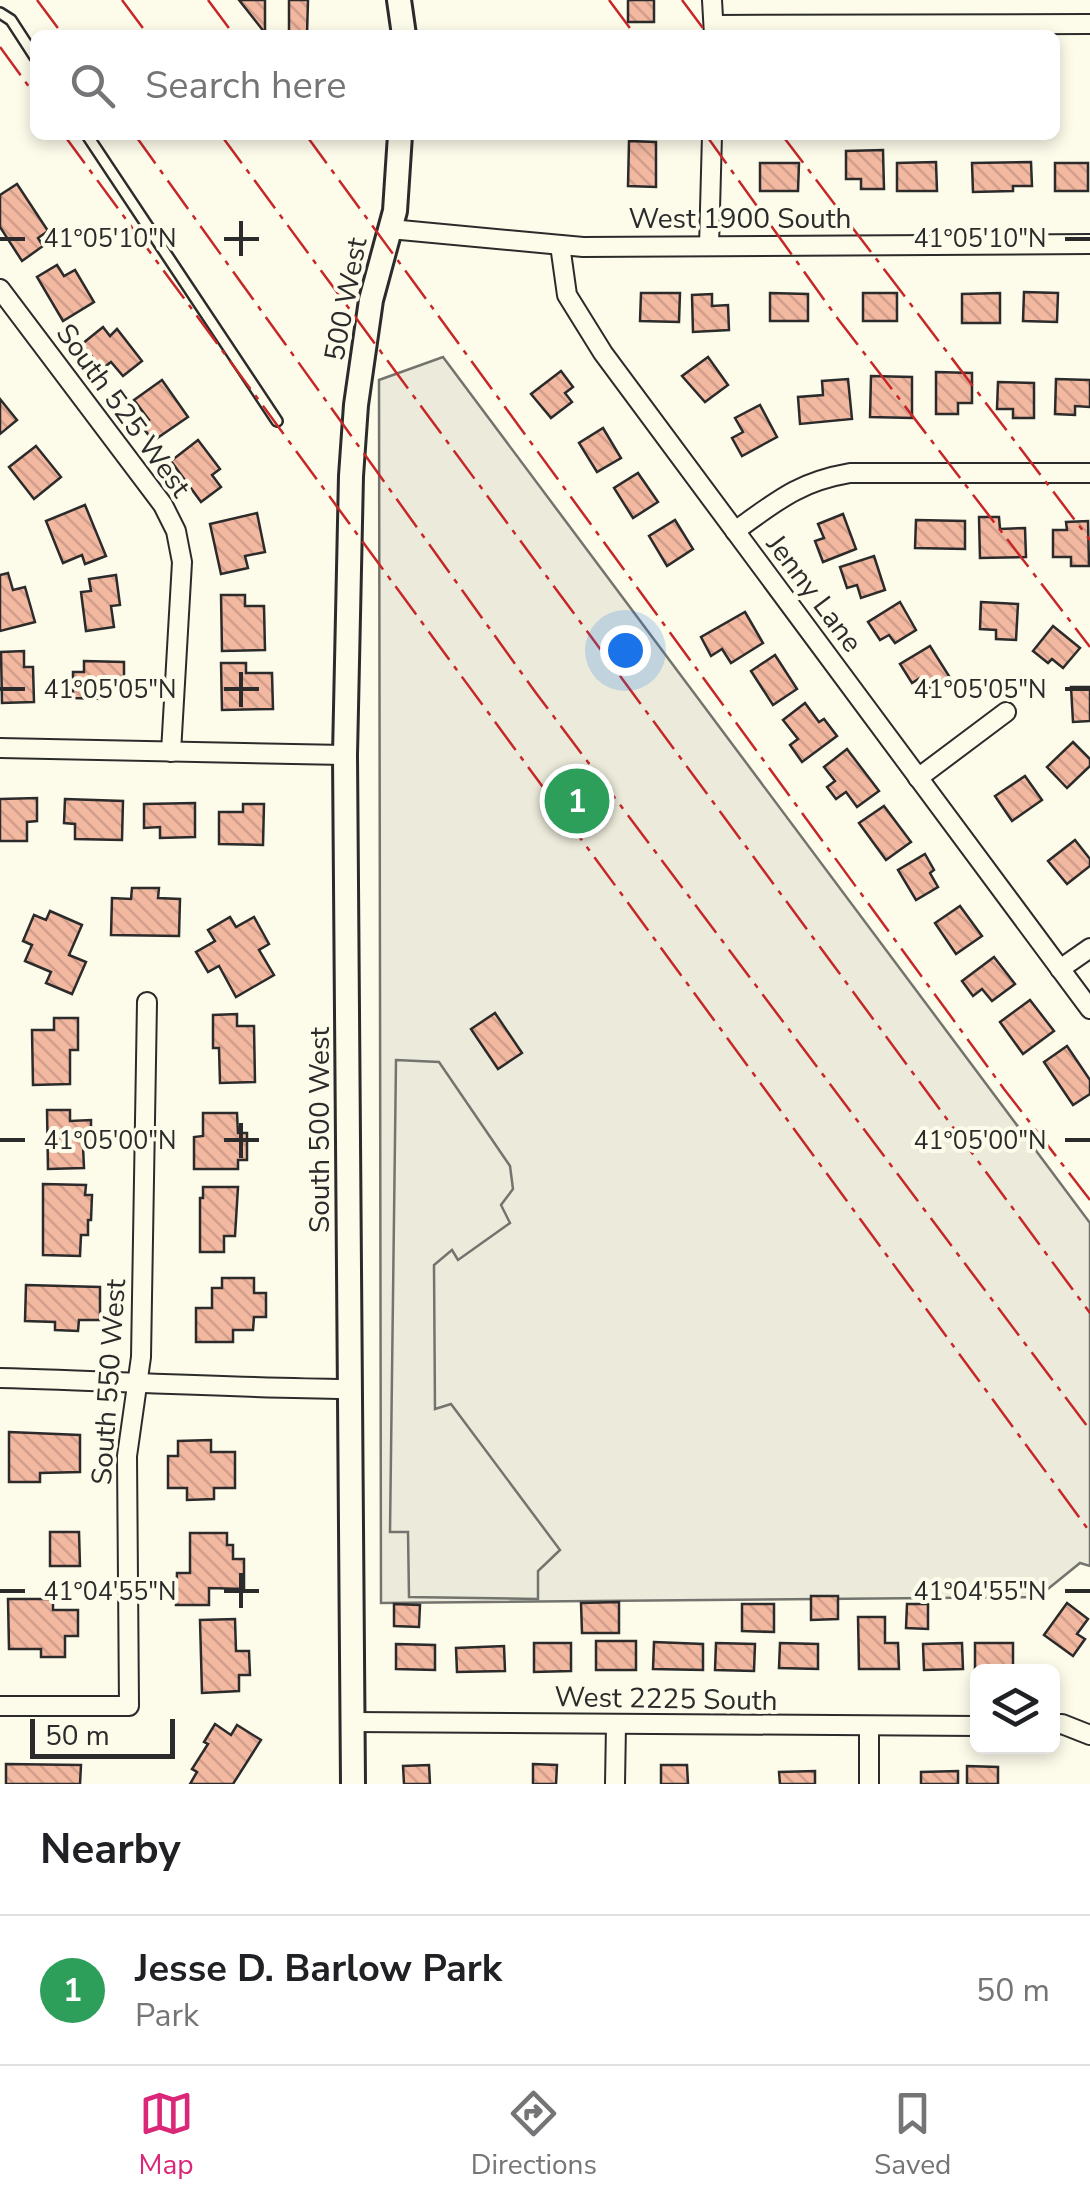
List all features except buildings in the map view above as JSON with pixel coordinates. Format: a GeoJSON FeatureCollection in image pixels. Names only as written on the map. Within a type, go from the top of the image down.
{"type":"FeatureCollection","features":[{"type":"Feature","properties":{"kind":"street"},"geometry":{"type":"LineString","coordinates":[[400,0],[403,30]]}},
{"type":"Feature","properties":{"kind":"street"},"geometry":{"type":"LineString","coordinates":[[712,0],[714,30],[1090,24]]}},
{"type":"Feature","properties":{"kind":"street","name":"500 West"},"geometry":{"type":"LineString","coordinates":[[351,476],[356,405],[371,300],[395,211],[400,140]]}},
{"type":"Feature","properties":{"kind":"street"},"geometry":{"type":"LineString","coordinates":[[709,246],[712,140]]}},
{"type":"Feature","properties":{"kind":"street","name":"West 1900 South"},"geometry":{"type":"LineString","coordinates":[[390,229],[560,245],[1090,244]]}},
{"type":"Feature","properties":{"kind":"street","name":"Jenny Lane"},"geometry":{"type":"LineString","coordinates":[[560,245],[567,295],[603,353],[1090,1009]]}},
{"type":"Feature","properties":{"kind":"street","name":"South 525 West"},"geometry":{"type":"LineString","coordinates":[[0,290],[162,505],[176,531],[182,562],[172,752]]}},
{"type":"Feature","properties":{"kind":"street"},"geometry":{"type":"LineString","coordinates":[[735,531],[814,479],[850,473],[1090,473]]}},
{"type":"Feature","properties":{"kind":"street","name":"South 500 West"},"geometry":{"type":"LineString","coordinates":[[351,476],[345,755],[352,1784]]}},
{"type":"Feature","properties":{"kind":"street"},"geometry":{"type":"LineString","coordinates":[[918,778],[1006,712]]}},
{"type":"Feature","properties":{"kind":"street"},"geometry":{"type":"LineString","coordinates":[[0,748],[345,755]]}},
{"type":"Feature","properties":{"kind":"street"},"geometry":{"type":"LineString","coordinates":[[1060,969],[1090,948]]}},
{"type":"Feature","properties":{"kind":"street","name":"South 550 West"},"geometry":{"type":"LineString","coordinates":[[0,1706],[130,1706],[127,1456],[140,1381],[147,1002]]}},
{"type":"Feature","properties":{"kind":"street"},"geometry":{"type":"LineString","coordinates":[[0,1378],[348,1388]]}},
{"type":"Feature","properties":{"kind":"street","name":"West 2225 South"},"geometry":{"type":"LineString","coordinates":[[353,1722],[970,1726]]}},
{"type":"Feature","properties":{"kind":"street"},"geometry":{"type":"LineString","coordinates":[[1060,1724],[1090,1735]]}},
{"type":"Feature","properties":{"kind":"street"},"geometry":{"type":"LineString","coordinates":[[615,1784],[616,1725]]}},
{"type":"Feature","properties":{"kind":"street"},"geometry":{"type":"LineString","coordinates":[[869,1727],[869,1784]]}},
{"type":"Feature","properties":{"kind":"lane"},"geometry":{"type":"LineString","coordinates":[[0,13],[11,20],[30,48]]}},
{"type":"Feature","properties":{"kind":"lane"},"geometry":{"type":"LineString","coordinates":[[90,140],[277,421]]}},
{"type":"Feature","properties":{"kind":"shaded area"},"geometry":{"type":"Polygon","coordinates":[[[443,357],[1090,1223],[1090,1566],[1080,1563],[1038,1597],[381,1603],[379,380],[443,357]]]}},
{"type":"Feature","properties":{"kind":"shaded area"},"geometry":{"type":"Polygon","coordinates":[[[396,1060],[439,1062],[510,1166],[513,1189],[501,1205],[510,1223],[458,1260],[452,1250],[434,1265],[435,1409],[451,1404],[560,1550],[538,1571],[538,1599],[409,1597],[408,1532],[390,1532],[396,1060]]]}},
{"type":"Feature","properties":{"kind":"power"},"geometry":{"type":"LineString","coordinates":[[37,0],[59,30]]}},
{"type":"Feature","properties":{"kind":"power"},"geometry":{"type":"LineString","coordinates":[[122,0],[144,30]]}},
{"type":"Feature","properties":{"kind":"power"},"geometry":{"type":"LineString","coordinates":[[208,0],[230,30]]}},
{"type":"Feature","properties":{"kind":"power"},"geometry":{"type":"LineString","coordinates":[[609,0],[631,30]]}},
{"type":"Feature","properties":{"kind":"power"},"geometry":{"type":"LineString","coordinates":[[682,0],[704,30]]}},
{"type":"Feature","properties":{"kind":"power"},"geometry":{"type":"LineString","coordinates":[[0,47],[30,88]]}},
{"type":"Feature","properties":{"kind":"power"},"geometry":{"type":"LineString","coordinates":[[68,140],[1090,1532]]}},
{"type":"Feature","properties":{"kind":"power"},"geometry":{"type":"LineString","coordinates":[[139,140],[536,693],[1090,1430]]}},
{"type":"Feature","properties":{"kind":"power"},"geometry":{"type":"LineString","coordinates":[[225,140],[1090,1313]]}},
{"type":"Feature","properties":{"kind":"power"},"geometry":{"type":"LineString","coordinates":[[310,140],[1004,1089],[1090,1200]]}},
{"type":"Feature","properties":{"kind":"power"},"geometry":{"type":"LineString","coordinates":[[710,140],[838,319],[1090,647]]}},
{"type":"Feature","properties":{"kind":"power"},"geometry":{"type":"LineString","coordinates":[[786,140],[1090,540]]}},
{"type":"Feature","properties":{"kind":"place","name":"Jesse D. Barlow Park"},"geometry":{"type":"Point","coordinates":[577,801]}}]}
